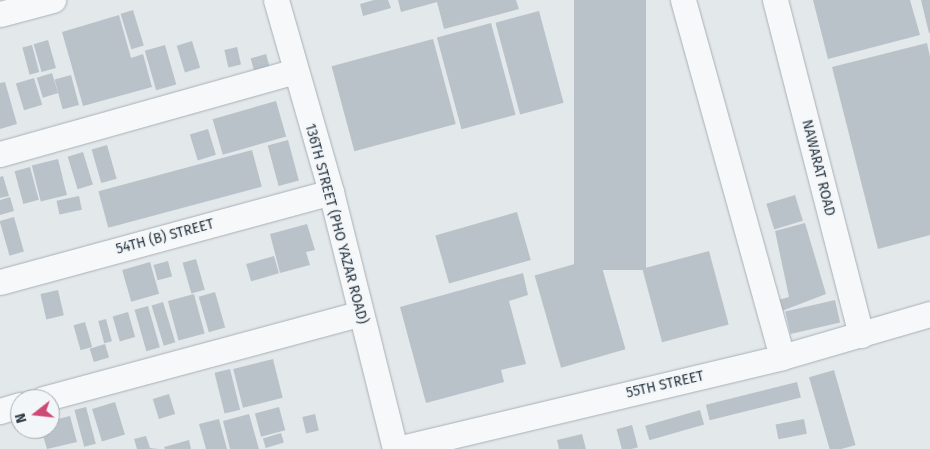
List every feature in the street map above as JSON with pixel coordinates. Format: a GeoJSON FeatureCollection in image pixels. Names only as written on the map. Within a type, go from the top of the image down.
{"type":"FeatureCollection","features":[{"type":"Feature","properties":{"kind":"street"},"geometry":{"type":"LineString","coordinates":[[0,14],[53,0]]}},
{"type":"Feature","properties":{"kind":"street","name":"136TH STREET (PHO YAZAR ROAD)"},"geometry":{"type":"LineString","coordinates":[[276,0],[330,192],[359,314],[396,449]]}},
{"type":"Feature","properties":{"kind":"street"},"geometry":{"type":"LineString","coordinates":[[683,0],[782,357]]}},
{"type":"Feature","properties":{"kind":"street","name":"NAWARAT ROAD"},"geometry":{"type":"LineString","coordinates":[[775,0],[861,335]]}},
{"type":"Feature","properties":{"kind":"street"},"geometry":{"type":"LineString","coordinates":[[0,154],[295,71]]}},
{"type":"Feature","properties":{"kind":"street","name":"54TH (B) STREET"},"geometry":{"type":"LineString","coordinates":[[0,282],[330,192]]}},
{"type":"Feature","properties":{"kind":"street"},"geometry":{"type":"LineString","coordinates":[[60,394],[359,314]]}},
{"type":"Feature","properties":{"kind":"street","name":"55TH STREET"},"geometry":{"type":"LineString","coordinates":[[396,449],[782,357],[930,314]]}},
{"type":"Feature","properties":{"kind":"building"},"geometry":{"type":"Polygon","coordinates":[[[374,0],[388,0],[391,8],[363,16],[360,4],[374,0]]]}},
{"type":"Feature","properties":{"kind":"building"},"geometry":{"type":"Polygon","coordinates":[[[398,0],[516,0],[519,9],[444,29],[437,2],[401,12],[398,0]]]}},
{"type":"Feature","properties":{"kind":"building"},"geometry":{"type":"Polygon","coordinates":[[[574,0],[646,0],[646,270],[574,270],[574,0]]]}},
{"type":"Feature","properties":{"kind":"building"},"geometry":{"type":"Polygon","coordinates":[[[813,0],[910,0],[920,35],[828,59],[813,0]]]}},
{"type":"Feature","properties":{"kind":"building"},"geometry":{"type":"Polygon","coordinates":[[[921,0],[930,0],[930,33],[929,33],[921,0]]]}},
{"type":"Feature","properties":{"kind":"building"},"geometry":{"type":"Polygon","coordinates":[[[133,10],[144,45],[131,49],[121,14],[133,10]]]}},
{"type":"Feature","properties":{"kind":"building"},"geometry":{"type":"Polygon","coordinates":[[[539,11],[564,103],[520,114],[496,23],[539,11]]]}},
{"type":"Feature","properties":{"kind":"building"},"geometry":{"type":"Polygon","coordinates":[[[119,15],[131,58],[143,54],[152,87],[83,106],[62,32],[119,15]]]}},
{"type":"Feature","properties":{"kind":"building"},"geometry":{"type":"Polygon","coordinates":[[[491,23],[516,115],[461,129],[437,37],[491,23]]]}},
{"type":"Feature","properties":{"kind":"building"},"geometry":{"type":"Polygon","coordinates":[[[433,39],[456,124],[354,151],[332,66],[433,39]]]}},
{"type":"Feature","properties":{"kind":"building"},"geometry":{"type":"Polygon","coordinates":[[[48,40],[56,68],[42,72],[34,44],[48,40]]]}},
{"type":"Feature","properties":{"kind":"building"},"geometry":{"type":"Polygon","coordinates":[[[192,41],[200,68],[185,72],[177,46],[192,41]]]}},
{"type":"Feature","properties":{"kind":"building"},"geometry":{"type":"Polygon","coordinates":[[[927,43],[930,57],[930,235],[878,249],[832,67],[927,43]]]}},
{"type":"Feature","properties":{"kind":"building"},"geometry":{"type":"Polygon","coordinates":[[[32,45],[39,72],[30,75],[22,48],[32,45]]]}},
{"type":"Feature","properties":{"kind":"building"},"geometry":{"type":"Polygon","coordinates":[[[165,45],[176,84],[156,90],[145,51],[165,45]]]}},
{"type":"Feature","properties":{"kind":"building"},"geometry":{"type":"Polygon","coordinates":[[[237,47],[241,65],[228,67],[224,50],[237,47]]]}},
{"type":"Feature","properties":{"kind":"building"},"geometry":{"type":"Polygon","coordinates":[[[266,54],[271,72],[256,77],[251,58],[266,54]]]}},
{"type":"Feature","properties":{"kind":"building"},"geometry":{"type":"Polygon","coordinates":[[[52,73],[58,93],[43,98],[37,78],[52,73]]]}},
{"type":"Feature","properties":{"kind":"building"},"geometry":{"type":"Polygon","coordinates":[[[71,75],[79,105],[63,109],[55,79],[71,75]]]}},
{"type":"Feature","properties":{"kind":"building"},"geometry":{"type":"Polygon","coordinates":[[[34,78],[42,105],[24,110],[16,84],[34,78]]]}},
{"type":"Feature","properties":{"kind":"building"},"geometry":{"type":"Polygon","coordinates":[[[5,82],[17,124],[0,129],[0,83],[5,82]]]}},
{"type":"Feature","properties":{"kind":"building"},"geometry":{"type":"Polygon","coordinates":[[[276,101],[286,137],[223,155],[213,119],[276,101]]]}},
{"type":"Feature","properties":{"kind":"building"},"geometry":{"type":"Polygon","coordinates":[[[208,129],[216,155],[198,160],[190,135],[208,129]]]}},
{"type":"Feature","properties":{"kind":"building"},"geometry":{"type":"Polygon","coordinates":[[[288,140],[299,181],[279,186],[268,145],[288,140]]]}},
{"type":"Feature","properties":{"kind":"building"},"geometry":{"type":"Polygon","coordinates":[[[107,145],[117,179],[101,183],[92,149],[107,145]]]}},
{"type":"Feature","properties":{"kind":"building"},"geometry":{"type":"Polygon","coordinates":[[[252,150],[262,187],[108,228],[98,191],[252,150]]]}},
{"type":"Feature","properties":{"kind":"building"},"geometry":{"type":"Polygon","coordinates":[[[83,152],[93,185],[78,189],[68,157],[83,152]]]}},
{"type":"Feature","properties":{"kind":"building"},"geometry":{"type":"Polygon","coordinates":[[[58,159],[67,195],[41,201],[32,166],[58,159]]]}},
{"type":"Feature","properties":{"kind":"building"},"geometry":{"type":"Polygon","coordinates":[[[30,167],[39,200],[23,204],[15,171],[30,167]]]}},
{"type":"Feature","properties":{"kind":"building"},"geometry":{"type":"Polygon","coordinates":[[[3,176],[9,196],[0,198],[0,177],[3,176]]]}},
{"type":"Feature","properties":{"kind":"building"},"geometry":{"type":"Polygon","coordinates":[[[795,195],[803,221],[774,230],[766,204],[795,195]]]}},
{"type":"Feature","properties":{"kind":"building"},"geometry":{"type":"Polygon","coordinates":[[[79,196],[82,210],[59,214],[57,201],[79,196]]]}},
{"type":"Feature","properties":{"kind":"building"},"geometry":{"type":"Polygon","coordinates":[[[10,197],[14,211],[0,215],[0,200],[10,197]]]}},
{"type":"Feature","properties":{"kind":"building"},"geometry":{"type":"Polygon","coordinates":[[[517,212],[531,260],[449,283],[435,235],[517,212]]]}},
{"type":"Feature","properties":{"kind":"building"},"geometry":{"type":"Polygon","coordinates":[[[14,217],[24,252],[10,256],[0,221],[14,217]]]}},
{"type":"Feature","properties":{"kind":"building"},"geometry":{"type":"Polygon","coordinates":[[[805,223],[826,294],[774,314],[771,302],[789,297],[775,231],[805,223]]]}},
{"type":"Feature","properties":{"kind":"building"},"geometry":{"type":"Polygon","coordinates":[[[307,224],[315,250],[306,252],[310,265],[280,273],[270,234],[307,224]]]}},
{"type":"Feature","properties":{"kind":"building"},"geometry":{"type":"Polygon","coordinates":[[[709,251],[729,324],[662,342],[642,269],[709,251]]]}},
{"type":"Feature","properties":{"kind":"building"},"geometry":{"type":"Polygon","coordinates":[[[274,256],[279,273],[251,281],[246,264],[274,256]]]}},
{"type":"Feature","properties":{"kind":"building"},"geometry":{"type":"Polygon","coordinates":[[[599,257],[625,349],[561,368],[535,275],[599,257]]]}},
{"type":"Feature","properties":{"kind":"building"},"geometry":{"type":"Polygon","coordinates":[[[196,259],[205,290],[191,294],[183,263],[196,259]]]}},
{"type":"Feature","properties":{"kind":"building"},"geometry":{"type":"Polygon","coordinates":[[[168,261],[172,276],[158,280],[154,265],[168,261]]]}},
{"type":"Feature","properties":{"kind":"building"},"geometry":{"type":"Polygon","coordinates":[[[150,262],[159,294],[131,302],[122,270],[150,262]]]}},
{"type":"Feature","properties":{"kind":"building"},"geometry":{"type":"Polygon","coordinates":[[[523,273],[528,295],[509,301],[526,364],[501,370],[504,382],[426,403],[400,307],[523,273]]]}},
{"type":"Feature","properties":{"kind":"building"},"geometry":{"type":"Polygon","coordinates":[[[58,290],[64,315],[46,319],[40,294],[58,290]]]}},
{"type":"Feature","properties":{"kind":"building"},"geometry":{"type":"Polygon","coordinates":[[[215,292],[225,328],[209,332],[199,297],[215,292]]]}},
{"type":"Feature","properties":{"kind":"building"},"geometry":{"type":"Polygon","coordinates":[[[194,294],[205,334],[179,341],[168,301],[194,294]]]}},
{"type":"Feature","properties":{"kind":"building"},"geometry":{"type":"Polygon","coordinates":[[[835,300],[840,322],[790,334],[785,311],[835,300]]]}},
{"type":"Feature","properties":{"kind":"building"},"geometry":{"type":"Polygon","coordinates":[[[163,302],[175,342],[164,346],[152,306],[163,302]]]}},
{"type":"Feature","properties":{"kind":"building"},"geometry":{"type":"Polygon","coordinates":[[[148,306],[160,347],[146,351],[135,310],[148,306]]]}},
{"type":"Feature","properties":{"kind":"building"},"geometry":{"type":"Polygon","coordinates":[[[128,312],[135,337],[120,341],[113,316],[128,312]]]}},
{"type":"Feature","properties":{"kind":"building"},"geometry":{"type":"Polygon","coordinates":[[[106,319],[112,341],[104,343],[98,321],[106,319]]]}},
{"type":"Feature","properties":{"kind":"building"},"geometry":{"type":"Polygon","coordinates":[[[85,322],[92,347],[81,350],[73,325],[85,322]]]}},
{"type":"Feature","properties":{"kind":"building"},"geometry":{"type":"Polygon","coordinates":[[[105,344],[109,357],[94,362],[90,349],[105,344]]]}},
{"type":"Feature","properties":{"kind":"building"},"geometry":{"type":"Polygon","coordinates":[[[273,359],[283,398],[243,408],[233,369],[273,359]]]}},
{"type":"Feature","properties":{"kind":"building"},"geometry":{"type":"Polygon","coordinates":[[[230,369],[240,410],[225,414],[214,373],[230,369]]]}},
{"type":"Feature","properties":{"kind":"building"},"geometry":{"type":"Polygon","coordinates":[[[834,370],[855,445],[841,449],[830,449],[809,377],[834,370]]]}},
{"type":"Feature","properties":{"kind":"building"},"geometry":{"type":"Polygon","coordinates":[[[797,382],[801,398],[710,420],[706,405],[797,382]]]}},
{"type":"Feature","properties":{"kind":"building"},"geometry":{"type":"Polygon","coordinates":[[[169,394],[175,414],[159,419],[153,399],[169,394]]]}},
{"type":"Feature","properties":{"kind":"building"},"geometry":{"type":"Polygon","coordinates":[[[115,402],[125,435],[102,442],[92,409],[115,402]]]}},
{"type":"Feature","properties":{"kind":"building"},"geometry":{"type":"Polygon","coordinates":[[[86,407],[96,444],[84,447],[74,410],[86,407]]]}},
{"type":"Feature","properties":{"kind":"building"},"geometry":{"type":"Polygon","coordinates":[[[279,407],[285,430],[261,437],[255,413],[279,407]]]}},
{"type":"Feature","properties":{"kind":"building"},"geometry":{"type":"Polygon","coordinates":[[[700,410],[704,424],[649,440],[645,426],[700,410]]]}},
{"type":"Feature","properties":{"kind":"building"},"geometry":{"type":"Polygon","coordinates":[[[249,414],[259,449],[230,449],[223,421],[249,414]]]}},
{"type":"Feature","properties":{"kind":"building"},"geometry":{"type":"Polygon","coordinates":[[[315,414],[319,431],[306,433],[302,417],[315,414]]]}},
{"type":"Feature","properties":{"kind":"building"},"geometry":{"type":"Polygon","coordinates":[[[70,416],[77,442],[47,449],[44,439],[60,439],[60,418],[70,416]]]}},
{"type":"Feature","properties":{"kind":"building"},"geometry":{"type":"Polygon","coordinates":[[[219,419],[227,449],[206,449],[199,424],[219,419]]]}},
{"type":"Feature","properties":{"kind":"building"},"geometry":{"type":"Polygon","coordinates":[[[804,419],[807,434],[778,439],[776,425],[804,419]]]}},
{"type":"Feature","properties":{"kind":"building"},"geometry":{"type":"Polygon","coordinates":[[[632,425],[638,447],[622,449],[617,429],[632,425]]]}},
{"type":"Feature","properties":{"kind":"building"},"geometry":{"type":"Polygon","coordinates":[[[281,433],[284,443],[266,448],[263,439],[281,433]]]}},
{"type":"Feature","properties":{"kind":"building"},"geometry":{"type":"Polygon","coordinates":[[[582,434],[586,449],[559,449],[557,440],[582,434]]]}},
{"type":"Feature","properties":{"kind":"building"},"geometry":{"type":"Polygon","coordinates":[[[146,436],[150,448],[158,449],[137,449],[134,439],[146,436]]]}},
{"type":"Feature","properties":{"kind":"building"},"geometry":{"type":"Polygon","coordinates":[[[189,440],[191,449],[165,449],[164,447],[189,440]]]}}]}
